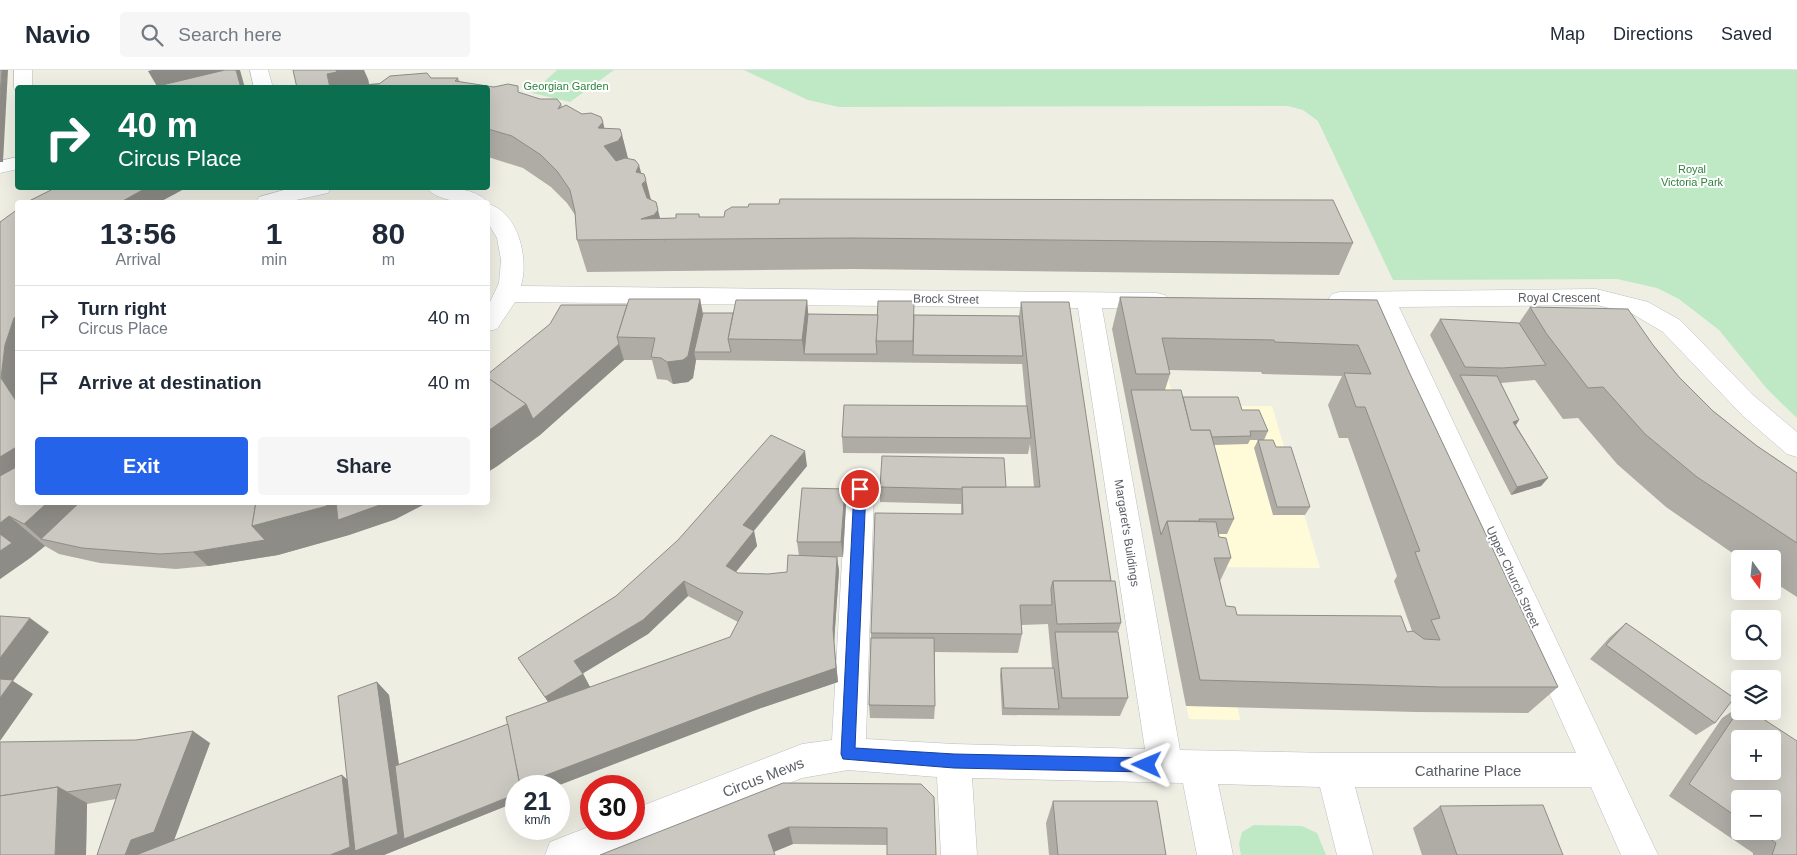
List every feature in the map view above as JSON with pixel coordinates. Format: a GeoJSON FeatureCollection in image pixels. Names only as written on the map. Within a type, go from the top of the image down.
{"type":"FeatureCollection","features":[{"type":"Feature","properties":{"kind":"street"},"geometry":{"type":"LineString","coordinates":[[23,70],[23,85]]}},
{"type":"Feature","properties":{"kind":"street"},"geometry":{"type":"LineString","coordinates":[[259,70],[263,85]]}},
{"type":"Feature","properties":{"kind":"street"},"geometry":{"type":"LineString","coordinates":[[0,167],[15,164]]}},
{"type":"Feature","properties":{"kind":"street"},"geometry":{"type":"LineString","coordinates":[[272,200],[294,190]]}},
{"type":"Feature","properties":{"kind":"street"},"geometry":{"type":"LineString","coordinates":[[443,190],[471,200]]}},
{"type":"Feature","properties":{"kind":"street"},"geometry":{"type":"LineString","coordinates":[[490,214],[497,219],[510,241],[514,266],[507,294],[490,320]]}},
{"type":"Feature","properties":{"kind":"street","name":"Brock Street"},"geometry":{"type":"LineString","coordinates":[[507,294],[1090,301],[1178,300]]}},
{"type":"Feature","properties":{"kind":"street","name":"Royal Crescent"},"geometry":{"type":"LineString","coordinates":[[1384,300],[1596,297],[1616,299],[1640,307],[1661,316],[1679,330],[1762,419],[1797,447]]}},
{"type":"Feature","properties":{"kind":"street"},"geometry":{"type":"LineString","coordinates":[[1316,300],[1384,300]]}},
{"type":"Feature","properties":{"kind":"street","name":"Upper Church Street"},"geometry":{"type":"LineString","coordinates":[[1384,300],[1640,855]]}},
{"type":"Feature","properties":{"kind":"street","name":"Margaret's Buildings"},"geometry":{"type":"LineString","coordinates":[[1090,301],[1181,766]]}},
{"type":"Feature","properties":{"kind":"street"},"geometry":{"type":"LineString","coordinates":[[848,754],[860,489]]}},
{"type":"Feature","properties":{"kind":"street","name":"Circus Mews"},"geometry":{"type":"LineString","coordinates":[[645,823],[802,760],[848,754],[954,761],[1181,766]]}},
{"type":"Feature","properties":{"kind":"street"},"geometry":{"type":"LineString","coordinates":[[954,761],[960,855]]}},
{"type":"Feature","properties":{"kind":"street"},"geometry":{"type":"LineString","coordinates":[[1181,766],[1214,855]]}},
{"type":"Feature","properties":{"kind":"street","name":"Catharine Place"},"geometry":{"type":"LineString","coordinates":[[1181,766],[1333,770],[1602,770]]}},
{"type":"Feature","properties":{"kind":"street"},"geometry":{"type":"LineString","coordinates":[[1333,770],[1355,855]]}},
{"type":"Feature","properties":{"kind":"street"},"geometry":{"type":"LineString","coordinates":[[563,855],[601,840]]}},
{"type":"Feature","properties":{"kind":"shaded area"},"geometry":{"type":"Polygon","coordinates":[[[1112,325],[1153,326],[1176,406],[1272,406],[1320,568],[1213,567],[1240,720],[1189,719],[1112,325]]]}},
{"type":"Feature","properties":{"kind":"green space","name":"Georgian Garden"},"geometry":{"type":"Polygon","coordinates":[[[557,70],[614,70],[570,102],[532,93],[557,70]]]}},
{"type":"Feature","properties":{"kind":"green space","name":"Royal Victoria Park"},"geometry":{"type":"Polygon","coordinates":[[[744,70],[1797,70],[1797,418],[1767,389],[1719,330],[1679,299],[1657,288],[1617,279],[1393,280],[1318,121],[1303,110],[1288,106],[839,107],[808,100],[744,70]]]}},
{"type":"Feature","properties":{"kind":"green space"},"geometry":{"type":"Polygon","coordinates":[[[1254,825],[1302,826],[1317,833],[1326,855],[1241,855],[1239,844],[1242,832],[1254,825]]]}},
{"type":"Feature","properties":{"kind":"building"},"geometry":{"type":"Polygon","coordinates":[[[0,70],[2,70],[0,95],[0,70]]]}},
{"type":"Feature","properties":{"kind":"building"},"geometry":{"type":"Polygon","coordinates":[[[225,70],[236,70],[240,85],[162,85],[225,70]]]}},
{"type":"Feature","properties":{"kind":"building"},"geometry":{"type":"Polygon","coordinates":[[[293,70],[336,70],[337,72],[327,74],[329,85],[296,85],[293,70]]]}},
{"type":"Feature","properties":{"kind":"building"},"geometry":{"type":"Polygon","coordinates":[[[427,73],[431,78],[458,78],[455,81],[481,85],[362,85],[379,84],[390,76],[427,73]]]}},
{"type":"Feature","properties":{"kind":"building"},"geometry":{"type":"Polygon","coordinates":[[[508,84],[518,86],[518,92],[540,99],[557,99],[561,104],[558,109],[566,105],[582,114],[591,113],[601,117],[603,122],[598,128],[620,129],[622,135],[618,141],[604,146],[616,161],[625,158],[635,160],[639,165],[636,172],[644,174],[646,180],[642,184],[647,198],[656,202],[658,210],[654,215],[641,219],[676,218],[676,214],[699,214],[699,217],[724,217],[725,211],[732,207],[748,207],[749,204],[779,204],[780,199],[1333,200],[1353,243],[853,238],[577,240],[575,212],[570,190],[557,171],[541,155],[512,136],[490,130],[490,86],[508,84]]]}},
{"type":"Feature","properties":{"kind":"building"},"geometry":{"type":"Polygon","coordinates":[[[51,190],[142,190],[125,200],[31,200],[51,190]]]}},
{"type":"Feature","properties":{"kind":"building"},"geometry":{"type":"Polygon","coordinates":[[[15,211],[15,317],[5,345],[1,378],[15,399],[15,448],[0,457],[0,222],[15,211]]]}},
{"type":"Feature","properties":{"kind":"building"},"geometry":{"type":"Polygon","coordinates":[[[1120,297],[1377,300],[1558,687],[1441,687],[1200,680],[1167,521],[1216,522],[1219,537],[1226,538],[1231,558],[1214,558],[1226,606],[1235,607],[1237,615],[1401,616],[1407,632],[1413,631],[1424,639],[1440,640],[1431,620],[1440,618],[1415,552],[1420,551],[1365,407],[1356,407],[1344,373],[1371,374],[1358,345],[1275,342],[1274,340],[1162,338],[1170,374],[1136,374],[1120,297]]]}},
{"type":"Feature","properties":{"kind":"building"},"geometry":{"type":"Polygon","coordinates":[[[629,299],[700,299],[688,356],[683,360],[667,362],[661,358],[651,357],[655,338],[617,337],[629,299]]]}},
{"type":"Feature","properties":{"kind":"building"},"geometry":{"type":"Polygon","coordinates":[[[736,300],[807,300],[802,340],[728,339],[736,300]]]}},
{"type":"Feature","properties":{"kind":"building"},"geometry":{"type":"Polygon","coordinates":[[[878,301],[914,301],[913,341],[876,341],[878,301]]]}},
{"type":"Feature","properties":{"kind":"building"},"geometry":{"type":"Polygon","coordinates":[[[1021,302],[1069,302],[1111,581],[1053,581],[1051,589],[1052,605],[1020,605],[1022,634],[871,633],[875,513],[963,514],[962,487],[1040,487],[1021,302]]]}},
{"type":"Feature","properties":{"kind":"building"},"geometry":{"type":"Polygon","coordinates":[[[561,305],[627,305],[617,337],[619,344],[533,419],[526,404],[490,379],[490,372],[550,324],[561,305]]]}},
{"type":"Feature","properties":{"kind":"building"},"geometry":{"type":"Polygon","coordinates":[[[1530,307],[1628,309],[1653,345],[1679,377],[1713,411],[1757,446],[1797,473],[1797,543],[1697,477],[1645,434],[1603,387],[1588,388],[1546,333],[1530,307]]]}},
{"type":"Feature","properties":{"kind":"building"},"geometry":{"type":"Polygon","coordinates":[[[703,313],[733,313],[728,339],[731,352],[694,352],[703,313]]]}},
{"type":"Feature","properties":{"kind":"building"},"geometry":{"type":"Polygon","coordinates":[[[808,314],[878,315],[877,354],[804,354],[808,314]]]}},
{"type":"Feature","properties":{"kind":"building"},"geometry":{"type":"Polygon","coordinates":[[[914,315],[1019,316],[1023,356],[913,355],[914,315]]]}},
{"type":"Feature","properties":{"kind":"building"},"geometry":{"type":"Polygon","coordinates":[[[1440,319],[1519,323],[1546,365],[1502,368],[1465,367],[1440,319]]]}},
{"type":"Feature","properties":{"kind":"building"},"geometry":{"type":"Polygon","coordinates":[[[1460,375],[1497,376],[1519,420],[1513,422],[1548,478],[1517,487],[1460,375]]]}},
{"type":"Feature","properties":{"kind":"building"},"geometry":{"type":"Polygon","coordinates":[[[490,379],[526,404],[490,430],[490,379]]]}},
{"type":"Feature","properties":{"kind":"building"},"geometry":{"type":"Polygon","coordinates":[[[1131,390],[1181,390],[1191,430],[1210,430],[1234,519],[1167,521],[1161,535],[1131,390]]]}},
{"type":"Feature","properties":{"kind":"building"},"geometry":{"type":"Polygon","coordinates":[[[1183,397],[1238,397],[1242,410],[1259,410],[1268,431],[1250,431],[1251,436],[1212,437],[1210,430],[1191,430],[1183,397]]]}},
{"type":"Feature","properties":{"kind":"building"},"geometry":{"type":"Polygon","coordinates":[[[844,405],[1027,406],[1031,438],[842,437],[844,405]]]}},
{"type":"Feature","properties":{"kind":"building"},"geometry":{"type":"Polygon","coordinates":[[[771,435],[805,451],[743,525],[754,531],[726,566],[738,573],[768,574],[787,572],[788,555],[837,557],[833,629],[836,668],[758,695],[546,775],[518,775],[506,717],[730,637],[743,612],[684,581],[643,620],[574,661],[583,674],[545,697],[518,658],[616,596],[678,540],[771,435]]]}},
{"type":"Feature","properties":{"kind":"building"},"geometry":{"type":"Polygon","coordinates":[[[1258,440],[1273,440],[1276,447],[1291,447],[1310,507],[1277,507],[1258,440]]]}},
{"type":"Feature","properties":{"kind":"building"},"geometry":{"type":"Polygon","coordinates":[[[882,456],[1004,458],[1006,487],[962,487],[962,489],[880,487],[882,456]]]}},
{"type":"Feature","properties":{"kind":"building"},"geometry":{"type":"Polygon","coordinates":[[[15,468],[15,505],[45,505],[24,524],[9,516],[0,523],[0,476],[15,468]]]}},
{"type":"Feature","properties":{"kind":"building"},"geometry":{"type":"Polygon","coordinates":[[[802,488],[845,489],[841,542],[797,542],[802,488]]]}},
{"type":"Feature","properties":{"kind":"building"},"geometry":{"type":"Polygon","coordinates":[[[77,505],[256,505],[252,526],[265,540],[193,552],[160,554],[82,548],[41,539],[77,505]]]}},
{"type":"Feature","properties":{"kind":"building"},"geometry":{"type":"Polygon","coordinates":[[[256,505],[327,505],[327,506],[252,526],[256,505]]]}},
{"type":"Feature","properties":{"kind":"building"},"geometry":{"type":"Polygon","coordinates":[[[336,505],[380,505],[338,520],[336,505]]]}},
{"type":"Feature","properties":{"kind":"building"},"geometry":{"type":"Polygon","coordinates":[[[0,534],[12,543],[0,551],[0,534]]]}},
{"type":"Feature","properties":{"kind":"building"},"geometry":{"type":"Polygon","coordinates":[[[1053,581],[1115,581],[1121,623],[1057,624],[1053,581]]]}},
{"type":"Feature","properties":{"kind":"building"},"geometry":{"type":"Polygon","coordinates":[[[0,616],[30,618],[0,658],[0,616]]]}},
{"type":"Feature","properties":{"kind":"building"},"geometry":{"type":"Polygon","coordinates":[[[1626,623],[1731,696],[1731,702],[1715,723],[1606,645],[1626,623]]]}},
{"type":"Feature","properties":{"kind":"building"},"geometry":{"type":"Polygon","coordinates":[[[1055,632],[1118,632],[1128,698],[1062,698],[1055,632]]]}},
{"type":"Feature","properties":{"kind":"building"},"geometry":{"type":"Polygon","coordinates":[[[871,638],[934,638],[935,706],[869,705],[871,638]]]}},
{"type":"Feature","properties":{"kind":"building"},"geometry":{"type":"Polygon","coordinates":[[[1001,668],[1054,668],[1059,709],[1004,708],[1001,668]]]}},
{"type":"Feature","properties":{"kind":"building"},"geometry":{"type":"Polygon","coordinates":[[[0,679],[13,680],[0,698],[0,679]]]}},
{"type":"Feature","properties":{"kind":"building"},"geometry":{"type":"Polygon","coordinates":[[[377,682],[398,834],[355,851],[338,696],[377,682]]]}},
{"type":"Feature","properties":{"kind":"building"},"geometry":{"type":"Polygon","coordinates":[[[1732,720],[1765,720],[1780,730],[1731,730],[1731,780],[1781,780],[1781,731],[1797,741],[1797,855],[1772,855],[1776,843],[1772,840],[1781,840],[1781,790],[1731,790],[1731,813],[1689,784],[1732,720]]]}},
{"type":"Feature","properties":{"kind":"building"},"geometry":{"type":"Polygon","coordinates":[[[508,724],[518,775],[505,775],[505,798],[404,839],[395,766],[508,724]]]}},
{"type":"Feature","properties":{"kind":"building"},"geometry":{"type":"Polygon","coordinates":[[[193,731],[154,832],[131,840],[125,855],[97,855],[121,784],[67,792],[58,787],[0,796],[0,742],[136,740],[193,731]]]}},
{"type":"Feature","properties":{"kind":"building"},"geometry":{"type":"Polygon","coordinates":[[[342,775],[350,847],[330,855],[136,855],[342,775]]]}},
{"type":"Feature","properties":{"kind":"building"},"geometry":{"type":"Polygon","coordinates":[[[783,783],[921,784],[934,797],[936,855],[887,855],[887,828],[789,827],[768,835],[775,855],[600,855],[638,840],[645,840],[645,837],[783,783]]]}},
{"type":"Feature","properties":{"kind":"building"},"geometry":{"type":"Polygon","coordinates":[[[58,787],[55,855],[0,855],[0,796],[58,787]]]}},
{"type":"Feature","properties":{"kind":"building"},"geometry":{"type":"Polygon","coordinates":[[[1053,801],[1157,801],[1166,855],[1058,855],[1053,801]]]}},
{"type":"Feature","properties":{"kind":"building"},"geometry":{"type":"Polygon","coordinates":[[[1543,805],[1563,855],[1457,855],[1440,806],[1543,805]]]}},
{"type":"Feature","properties":{"kind":"route"},"geometry":{"type":"LineString","coordinates":[[860,489],[848,754],[954,761],[1147,765]]}}]}
